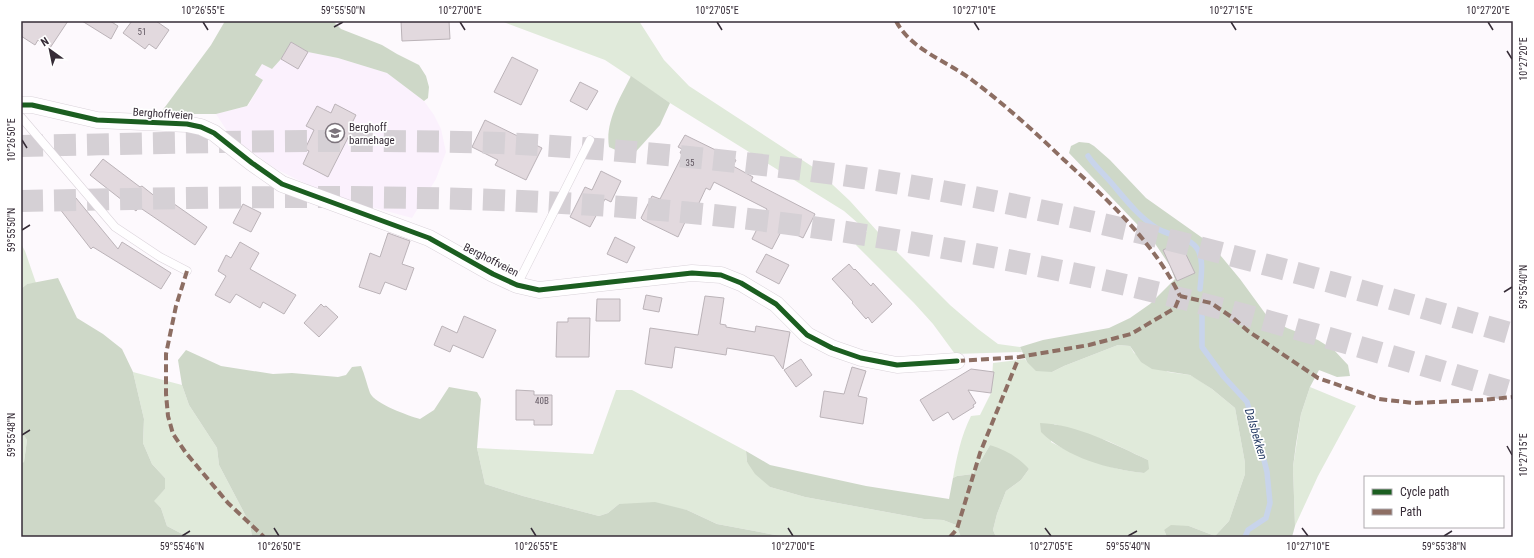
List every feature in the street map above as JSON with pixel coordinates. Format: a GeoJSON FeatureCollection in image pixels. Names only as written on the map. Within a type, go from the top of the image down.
{"type":"FeatureCollection","features":[{"type":"Feature","properties":{"kind":"street","name":"Berghoffveien"},"geometry":{"type":"LineString","coordinates":[[21,105],[32,105],[97,120],[201,126],[214,133],[282,184],[429,238],[493,274],[517,285],[539,290],[692,273],[721,275],[741,283],[776,304],[807,335],[832,348],[861,358],[897,365],[957,361]]}},
{"type":"Feature","properties":{"kind":"lane"},"geometry":{"type":"LineString","coordinates":[[21,117],[115,227],[160,257],[187,271]]}},
{"type":"Feature","properties":{"kind":"lane"},"geometry":{"type":"LineString","coordinates":[[517,285],[590,140]]}},
{"type":"Feature","properties":{"kind":"shaded area","name":"Berghoff barnehage"},"geometry":{"type":"Polygon","coordinates":[[[291,42],[308,52],[338,58],[387,73],[424,101],[434,115],[441,129],[446,152],[436,179],[412,218],[353,202],[306,184],[276,169],[231,137],[216,114],[248,106],[263,80],[255,74],[258,68],[262,64],[272,69],[281,59],[291,42]]]}},
{"type":"Feature","properties":{"kind":"green space"},"geometry":{"type":"Polygon","coordinates":[[[225,21],[333,21],[341,29],[382,45],[419,65],[426,76],[429,87],[428,98],[424,101],[387,73],[338,58],[308,52],[291,42],[281,59],[272,69],[262,64],[255,75],[263,80],[247,106],[216,114],[183,114],[162,111],[211,45],[225,21]]]}},
{"type":"Feature","properties":{"kind":"green space"},"geometry":{"type":"Polygon","coordinates":[[[501,21],[639,21],[664,60],[689,86],[816,169],[850,201],[887,242],[950,305],[998,344],[1020,347],[1022,352],[955,354],[933,324],[914,303],[856,245],[867,231],[844,211],[670,103],[605,60],[501,21]]]}},
{"type":"Feature","properties":{"kind":"green space"},"geometry":{"type":"Polygon","coordinates":[[[631,76],[670,103],[660,125],[631,157],[609,147],[608,138],[614,110],[631,76]]]}},
{"type":"Feature","properties":{"kind":"green space"},"geometry":{"type":"Polygon","coordinates":[[[1079,142],[1089,143],[1094,146],[1110,160],[1146,198],[1211,244],[1240,279],[1267,316],[1287,328],[1318,340],[1334,350],[1348,365],[1350,376],[1337,377],[1319,370],[1310,387],[1301,414],[1293,467],[1295,526],[1292,537],[1167,537],[1164,530],[1171,525],[1189,526],[1215,536],[1229,521],[1245,474],[1245,463],[1235,408],[1212,389],[1190,375],[1152,369],[1141,362],[1130,346],[1118,345],[1052,372],[1036,371],[1027,362],[1020,347],[1043,340],[1109,328],[1130,318],[1150,304],[1175,279],[1170,266],[1154,242],[1069,153],[1071,146],[1079,142]]]}},
{"type":"Feature","properties":{"kind":"green space"},"geometry":{"type":"Polygon","coordinates":[[[21,244],[25,251],[36,283],[27,284],[21,289],[21,244]]]}},
{"type":"Feature","properties":{"kind":"green space"},"geometry":{"type":"Polygon","coordinates":[[[58,278],[77,318],[103,334],[122,349],[133,372],[144,419],[143,443],[152,464],[165,478],[165,489],[154,501],[161,508],[167,526],[188,537],[21,537],[21,463],[24,462],[27,440],[21,431],[21,289],[27,284],[58,278]]]}},
{"type":"Feature","properties":{"kind":"green space"},"geometry":{"type":"Polygon","coordinates":[[[1118,345],[1130,346],[1134,353],[1168,372],[1190,375],[1197,379],[1235,408],[1245,463],[1245,474],[1229,521],[1215,536],[1189,526],[1164,530],[1167,537],[996,537],[993,530],[997,514],[1006,491],[1021,480],[1029,469],[990,445],[973,474],[953,478],[965,431],[971,416],[980,415],[991,393],[993,363],[1025,359],[1027,362],[1052,372],[1118,345]],[[1054,424],[1051,442],[1073,453],[1108,466],[1144,473],[1148,460],[1108,441],[1054,424]]]}},
{"type":"Feature","properties":{"kind":"green space"},"geometry":{"type":"Polygon","coordinates":[[[186,350],[221,366],[273,374],[292,373],[338,377],[346,375],[352,367],[361,366],[370,393],[373,397],[393,409],[420,419],[434,410],[449,387],[477,392],[481,399],[477,448],[485,484],[523,496],[599,516],[608,513],[619,504],[655,502],[687,510],[717,524],[786,537],[252,537],[250,524],[219,465],[217,448],[189,405],[182,385],[178,360],[186,350]]]}},
{"type":"Feature","properties":{"kind":"green space"},"geometry":{"type":"Polygon","coordinates":[[[133,372],[182,385],[189,405],[217,448],[219,465],[250,524],[252,537],[188,537],[167,526],[161,508],[153,501],[165,489],[165,478],[152,464],[143,443],[144,419],[133,372]]]}},
{"type":"Feature","properties":{"kind":"green space"},"geometry":{"type":"Polygon","coordinates":[[[1310,387],[1356,406],[1318,476],[1295,526],[1293,467],[1301,414],[1310,387]]]}},
{"type":"Feature","properties":{"kind":"green space"},"geometry":{"type":"Polygon","coordinates":[[[616,390],[632,390],[746,451],[747,462],[770,487],[805,497],[924,519],[943,520],[956,525],[961,537],[786,537],[717,524],[687,510],[619,504],[608,513],[599,516],[523,496],[485,484],[477,448],[593,454],[616,390]]]}},
{"type":"Feature","properties":{"kind":"green space"},"geometry":{"type":"Polygon","coordinates":[[[1040,423],[1068,427],[1096,436],[1148,460],[1149,469],[1144,473],[1116,469],[1089,461],[1063,449],[1051,441],[1041,432],[1040,423]]]}},
{"type":"Feature","properties":{"kind":"green space"},"geometry":{"type":"Polygon","coordinates":[[[21,431],[27,440],[24,462],[21,463],[21,431]]]}},
{"type":"Feature","properties":{"kind":"green space"},"geometry":{"type":"Polygon","coordinates":[[[990,445],[1011,454],[1029,469],[1021,480],[1006,491],[997,514],[993,530],[996,537],[961,537],[956,525],[943,520],[924,519],[805,497],[770,487],[755,474],[747,462],[746,451],[770,465],[866,486],[949,499],[953,478],[973,474],[990,445]]]}},
{"type":"Feature","properties":{"kind":"building"},"geometry":{"type":"Polygon","coordinates":[[[21,21],[68,21],[50,48],[38,40],[35,45],[21,36],[21,21]]]}},
{"type":"Feature","properties":{"kind":"building"},"geometry":{"type":"Polygon","coordinates":[[[82,21],[110,21],[118,26],[111,39],[82,21]]]}},
{"type":"Feature","properties":{"kind":"building"},"geometry":{"type":"Polygon","coordinates":[[[132,21],[156,21],[169,30],[156,49],[149,44],[145,49],[123,33],[132,21]]]}},
{"type":"Feature","properties":{"kind":"building"},"geometry":{"type":"Polygon","coordinates":[[[401,21],[449,21],[450,39],[402,41],[401,21]]]}},
{"type":"Feature","properties":{"kind":"building"},"geometry":{"type":"Polygon","coordinates":[[[291,42],[308,52],[298,69],[281,59],[291,42]]]}},
{"type":"Feature","properties":{"kind":"building"},"geometry":{"type":"Polygon","coordinates":[[[512,57],[538,70],[521,105],[494,92],[512,57]]]}},
{"type":"Feature","properties":{"kind":"building"},"geometry":{"type":"Polygon","coordinates":[[[580,82],[598,91],[587,110],[570,101],[580,82]]]}},
{"type":"Feature","properties":{"kind":"building"},"geometry":{"type":"Polygon","coordinates":[[[335,104],[356,115],[352,123],[355,124],[328,177],[303,164],[309,151],[305,149],[314,130],[306,126],[317,106],[331,113],[335,104]]]}},
{"type":"Feature","properties":{"kind":"building"},"geometry":{"type":"Polygon","coordinates":[[[485,120],[542,148],[526,180],[495,165],[498,160],[472,147],[485,120]]]}},
{"type":"Feature","properties":{"kind":"building"},"geometry":{"type":"Polygon","coordinates":[[[685,135],[736,160],[733,166],[753,177],[751,181],[815,214],[803,238],[783,228],[772,249],[752,239],[767,209],[714,182],[710,190],[706,188],[691,220],[687,218],[678,237],[643,220],[641,218],[652,196],[660,199],[683,154],[680,153],[682,149],[678,147],[685,135]]]}},
{"type":"Feature","properties":{"kind":"building"},"geometry":{"type":"Polygon","coordinates":[[[103,159],[140,187],[142,186],[157,198],[160,194],[207,227],[195,245],[139,207],[136,211],[90,175],[103,159]]]}},
{"type":"Feature","properties":{"kind":"building"},"geometry":{"type":"Polygon","coordinates":[[[601,171],[621,181],[611,202],[605,199],[590,227],[570,217],[585,187],[592,190],[601,171]]]}},
{"type":"Feature","properties":{"kind":"building"},"geometry":{"type":"Polygon","coordinates":[[[71,192],[118,249],[122,242],[171,273],[161,289],[93,247],[91,249],[56,204],[71,192]]]}},
{"type":"Feature","properties":{"kind":"building"},"geometry":{"type":"Polygon","coordinates":[[[243,204],[261,213],[251,232],[233,223],[243,204]]]}},
{"type":"Feature","properties":{"kind":"building"},"geometry":{"type":"Polygon","coordinates":[[[388,233],[410,241],[402,264],[414,268],[406,290],[385,282],[380,294],[359,287],[370,253],[380,257],[388,233]]]}},
{"type":"Feature","properties":{"kind":"building"},"geometry":{"type":"Polygon","coordinates":[[[615,237],[635,247],[627,263],[607,254],[615,237]]]}},
{"type":"Feature","properties":{"kind":"building"},"geometry":{"type":"Polygon","coordinates":[[[240,242],[259,253],[250,269],[296,295],[284,314],[263,302],[260,308],[236,294],[230,303],[215,295],[226,276],[218,271],[226,255],[231,258],[240,242]]]}},
{"type":"Feature","properties":{"kind":"building"},"geometry":{"type":"Polygon","coordinates":[[[1180,242],[1195,273],[1177,281],[1163,250],[1180,242]]]}},
{"type":"Feature","properties":{"kind":"building"},"geometry":{"type":"Polygon","coordinates":[[[766,254],[789,265],[779,284],[756,272],[766,254]]]}},
{"type":"Feature","properties":{"kind":"building"},"geometry":{"type":"Polygon","coordinates":[[[849,264],[871,286],[873,283],[892,304],[872,323],[868,317],[866,319],[832,279],[849,264]]]}},
{"type":"Feature","properties":{"kind":"building"},"geometry":{"type":"Polygon","coordinates":[[[646,295],[662,298],[659,312],[643,309],[646,295]]]}},
{"type":"Feature","properties":{"kind":"building"},"geometry":{"type":"Polygon","coordinates":[[[705,296],[724,298],[720,324],[726,325],[726,327],[755,332],[756,326],[790,332],[783,369],[774,356],[727,348],[726,355],[675,347],[672,368],[645,364],[650,328],[698,335],[705,296]]]}},
{"type":"Feature","properties":{"kind":"building"},"geometry":{"type":"Polygon","coordinates":[[[597,299],[620,299],[620,321],[596,321],[597,299]]]}},
{"type":"Feature","properties":{"kind":"building"},"geometry":{"type":"Polygon","coordinates":[[[321,304],[324,307],[326,306],[338,317],[319,337],[304,323],[321,304]]]}},
{"type":"Feature","properties":{"kind":"building"},"geometry":{"type":"Polygon","coordinates":[[[464,316],[496,330],[483,358],[453,345],[450,352],[434,345],[442,326],[457,333],[464,316]]]}},
{"type":"Feature","properties":{"kind":"building"},"geometry":{"type":"Polygon","coordinates":[[[568,318],[590,318],[589,357],[556,357],[557,322],[568,322],[568,318]]]}},
{"type":"Feature","properties":{"kind":"building"},"geometry":{"type":"Polygon","coordinates":[[[801,359],[812,375],[796,387],[784,370],[801,359]]]}},
{"type":"Feature","properties":{"kind":"building"},"geometry":{"type":"Polygon","coordinates":[[[852,367],[866,371],[858,396],[867,398],[863,424],[820,417],[824,391],[844,394],[852,367]]]}},
{"type":"Feature","properties":{"kind":"building"},"geometry":{"type":"Polygon","coordinates":[[[971,369],[994,372],[991,393],[968,390],[976,403],[973,405],[974,407],[953,420],[948,412],[933,421],[920,400],[971,369]]]}},
{"type":"Feature","properties":{"kind":"building"},"geometry":{"type":"Polygon","coordinates":[[[516,390],[534,391],[534,395],[552,395],[552,425],[534,425],[534,420],[516,420],[516,390]]]}},
{"type":"Feature","properties":{"kind":"waterway"},"geometry":{"type":"LineString","coordinates":[[1088,156],[1131,206],[1150,224],[1158,229],[1185,239],[1195,246],[1201,259],[1202,269],[1200,289]]}},
{"type":"Feature","properties":{"kind":"waterway","name":"Dalsbekken"},"geometry":{"type":"LineString","coordinates":[[1202,311],[1202,347],[1224,377],[1247,402],[1253,431],[1263,456],[1267,472],[1270,503],[1266,518],[1248,530],[1245,537]]}},
{"type":"Feature","properties":{"kind":"tunnel"},"geometry":{"type":"LineString","coordinates":[[21,146],[294,141],[500,143],[636,152],[818,172],[946,192],[1028,208],[1191,245],[1352,288],[1513,334]]}},
{"type":"Feature","properties":{"kind":"tunnel"},"geometry":{"type":"LineString","coordinates":[[21,201],[269,197],[434,198],[599,205],[773,222],[953,250],[1102,280],[1221,308],[1280,324],[1513,392]]}},
{"type":"Feature","properties":{"kind":"marked path"},"geometry":{"type":"LineString","coordinates":[[896,21],[911,40],[930,54],[972,80],[1007,108],[1113,206],[1157,257],[1180,296]]}},
{"type":"Feature","properties":{"kind":"marked path"},"geometry":{"type":"LineString","coordinates":[[187,271],[176,306],[166,354],[166,394],[168,416],[173,434],[186,453],[228,503],[264,537]]}},
{"type":"Feature","properties":{"kind":"marked path"},"geometry":{"type":"LineString","coordinates":[[957,361],[1019,357],[1089,345],[1131,334],[1175,308],[1180,296],[1211,303],[1233,318],[1248,331],[1318,378],[1379,399],[1414,403],[1513,397]]}},
{"type":"Feature","properties":{"kind":"marked path"},"geometry":{"type":"LineString","coordinates":[[950,537],[957,529],[980,453],[1019,357]]}},
{"type":"Feature","properties":{"kind":"cycle path"},"geometry":{"type":"LineString","coordinates":[[21,105],[32,105],[97,120],[187,124],[201,127],[214,133],[282,184],[429,238],[493,274],[517,285],[539,290],[692,273],[721,275],[741,283],[776,304],[807,335],[832,348],[861,358],[897,365],[957,361]]}},
{"type":"Feature","properties":{"kind":"place","name":"Berghoff barnehage"},"geometry":{"type":"Point","coordinates":[335,133]}}]}
